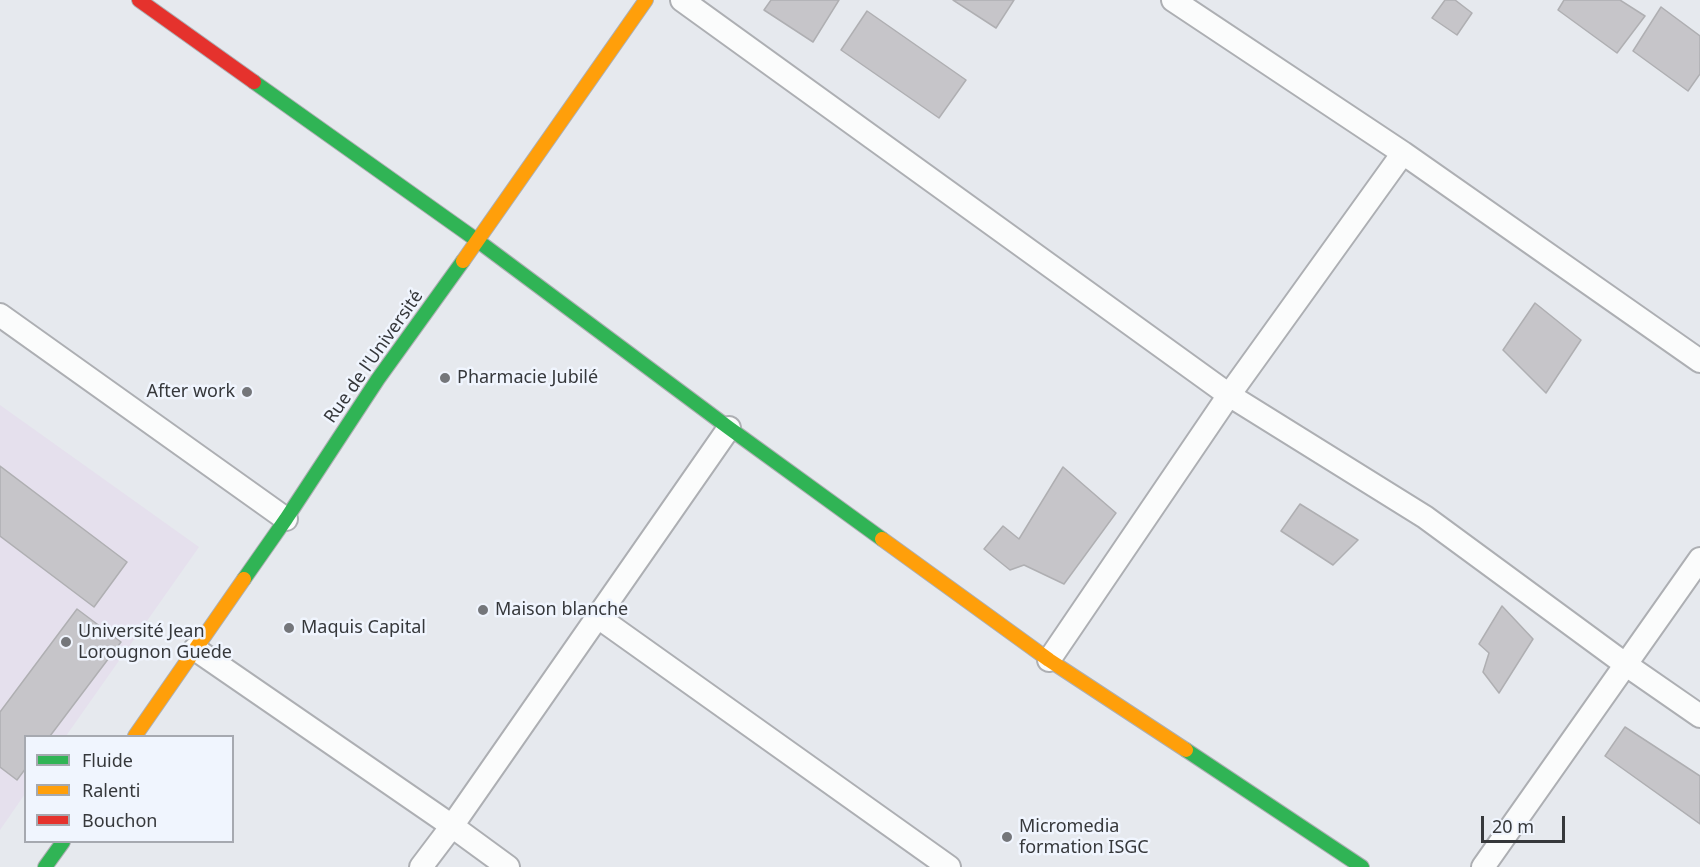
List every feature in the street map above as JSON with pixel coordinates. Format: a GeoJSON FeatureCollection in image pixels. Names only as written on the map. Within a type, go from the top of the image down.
{"type":"FeatureCollection","features":[{"type":"Feature","properties":{"kind":"street"},"geometry":{"type":"LineString","coordinates":[[139,0],[478,242],[729,428],[1049,660],[1362,867]]}},
{"type":"Feature","properties":{"kind":"street","name":"Rue de l'Université"},"geometry":{"type":"LineString","coordinates":[[136,735],[286,519],[378,379],[478,242],[646,0]]}},
{"type":"Feature","properties":{"kind":"street"},"geometry":{"type":"LineString","coordinates":[[682,0],[1229,395],[1425,517],[1625,664],[1700,716]]}},
{"type":"Feature","properties":{"kind":"street"},"geometry":{"type":"LineString","coordinates":[[1173,0],[1403,153],[1700,361]]}},
{"type":"Feature","properties":{"kind":"street"},"geometry":{"type":"LineString","coordinates":[[1049,660],[1229,395],[1403,153]]}},
{"type":"Feature","properties":{"kind":"street"},"geometry":{"type":"LineString","coordinates":[[0,315],[286,519]]}},
{"type":"Feature","properties":{"kind":"street"},"geometry":{"type":"LineString","coordinates":[[421,867],[598,618],[729,428]]}},
{"type":"Feature","properties":{"kind":"street"},"geometry":{"type":"LineString","coordinates":[[1483,867],[1700,559]]}},
{"type":"Feature","properties":{"kind":"street"},"geometry":{"type":"LineString","coordinates":[[598,618],[949,867]]}},
{"type":"Feature","properties":{"kind":"street"},"geometry":{"type":"LineString","coordinates":[[195,649],[508,867]]}},
{"type":"Feature","properties":{"kind":"street"},"geometry":{"type":"LineString","coordinates":[[45,867],[62,843]]}},
{"type":"Feature","properties":{"kind":"shaded area","name":"Université Jean Lorougnon Guede"},"geometry":{"type":"Polygon","coordinates":[[[0,405],[199,547],[67,735],[24,735],[24,795],[0,830],[0,405]]]}},
{"type":"Feature","properties":{"kind":"building"},"geometry":{"type":"Polygon","coordinates":[[[771,0],[839,0],[813,42],[764,10],[771,0]]]}},
{"type":"Feature","properties":{"kind":"building"},"geometry":{"type":"Polygon","coordinates":[[[953,0],[1014,0],[996,28],[953,0]]]}},
{"type":"Feature","properties":{"kind":"building"},"geometry":{"type":"Polygon","coordinates":[[[1445,0],[1455,0],[1472,13],[1457,35],[1432,18],[1445,0]]]}},
{"type":"Feature","properties":{"kind":"building"},"geometry":{"type":"Polygon","coordinates":[[[1564,0],[1620,0],[1645,16],[1617,53],[1558,10],[1564,0]]]}},
{"type":"Feature","properties":{"kind":"building"},"geometry":{"type":"Polygon","coordinates":[[[1661,7],[1700,36],[1700,74],[1688,91],[1633,51],[1661,7]]]}},
{"type":"Feature","properties":{"kind":"building"},"geometry":{"type":"Polygon","coordinates":[[[867,11],[966,80],[939,118],[841,50],[867,11]]]}},
{"type":"Feature","properties":{"kind":"building"},"geometry":{"type":"Polygon","coordinates":[[[1535,303],[1581,340],[1546,393],[1503,350],[1535,303]]]}},
{"type":"Feature","properties":{"kind":"building"},"geometry":{"type":"Polygon","coordinates":[[[0,466],[127,562],[94,607],[0,536],[0,466]]]}},
{"type":"Feature","properties":{"kind":"building"},"geometry":{"type":"Polygon","coordinates":[[[1063,467],[1116,513],[1064,584],[1024,565],[1010,570],[984,549],[1003,526],[1019,539],[1063,467]]]}},
{"type":"Feature","properties":{"kind":"building"},"geometry":{"type":"Polygon","coordinates":[[[1300,504],[1358,540],[1333,565],[1281,531],[1300,504]]]}},
{"type":"Feature","properties":{"kind":"building"},"geometry":{"type":"Polygon","coordinates":[[[1502,606],[1533,639],[1499,693],[1483,672],[1489,653],[1479,644],[1502,606]]]}},
{"type":"Feature","properties":{"kind":"building"},"geometry":{"type":"Polygon","coordinates":[[[77,609],[121,642],[51,735],[24,735],[24,771],[17,780],[0,767],[0,712],[77,609]]]}},
{"type":"Feature","properties":{"kind":"building"},"geometry":{"type":"Polygon","coordinates":[[[1625,727],[1700,776],[1700,824],[1605,756],[1625,727]]]}},
{"type":"Feature","properties":{"kind":"traffic: fast"},"geometry":{"type":"LineString","coordinates":[[254,82],[478,241],[882,539]]}},
{"type":"Feature","properties":{"kind":"traffic: fast"},"geometry":{"type":"LineString","coordinates":[[244,579],[378,379],[463,261]]}},
{"type":"Feature","properties":{"kind":"traffic: fast"},"geometry":{"type":"LineString","coordinates":[[1186,750],[1362,867]]}},
{"type":"Feature","properties":{"kind":"traffic: fast"},"geometry":{"type":"LineString","coordinates":[[45,867],[62,843]]}},
{"type":"Feature","properties":{"kind":"traffic: slow"},"geometry":{"type":"LineString","coordinates":[[463,261],[646,0]]}},
{"type":"Feature","properties":{"kind":"traffic: slow"},"geometry":{"type":"LineString","coordinates":[[882,539],[1049,660],[1186,750]]}},
{"type":"Feature","properties":{"kind":"traffic: slow"},"geometry":{"type":"LineString","coordinates":[[136,735],[244,579]]}},
{"type":"Feature","properties":{"kind":"traffic: jam"},"geometry":{"type":"LineString","coordinates":[[139,0],[254,82]]}},
{"type":"Feature","properties":{"kind":"place","name":"Pharmacie Jubilé"},"geometry":{"type":"Point","coordinates":[445,378]}},
{"type":"Feature","properties":{"kind":"place","name":"After work"},"geometry":{"type":"Point","coordinates":[247,392]}},
{"type":"Feature","properties":{"kind":"place","name":"Maison blanche"},"geometry":{"type":"Point","coordinates":[483,610]}},
{"type":"Feature","properties":{"kind":"place","name":"Maquis Capital"},"geometry":{"type":"Point","coordinates":[289,628]}},
{"type":"Feature","properties":{"kind":"place","name":"Université Jean Lorougnon Guede"},"geometry":{"type":"Point","coordinates":[66,642]}},
{"type":"Feature","properties":{"kind":"place","name":"Micromedia formation ISGC"},"geometry":{"type":"Point","coordinates":[1007,837]}}]}
